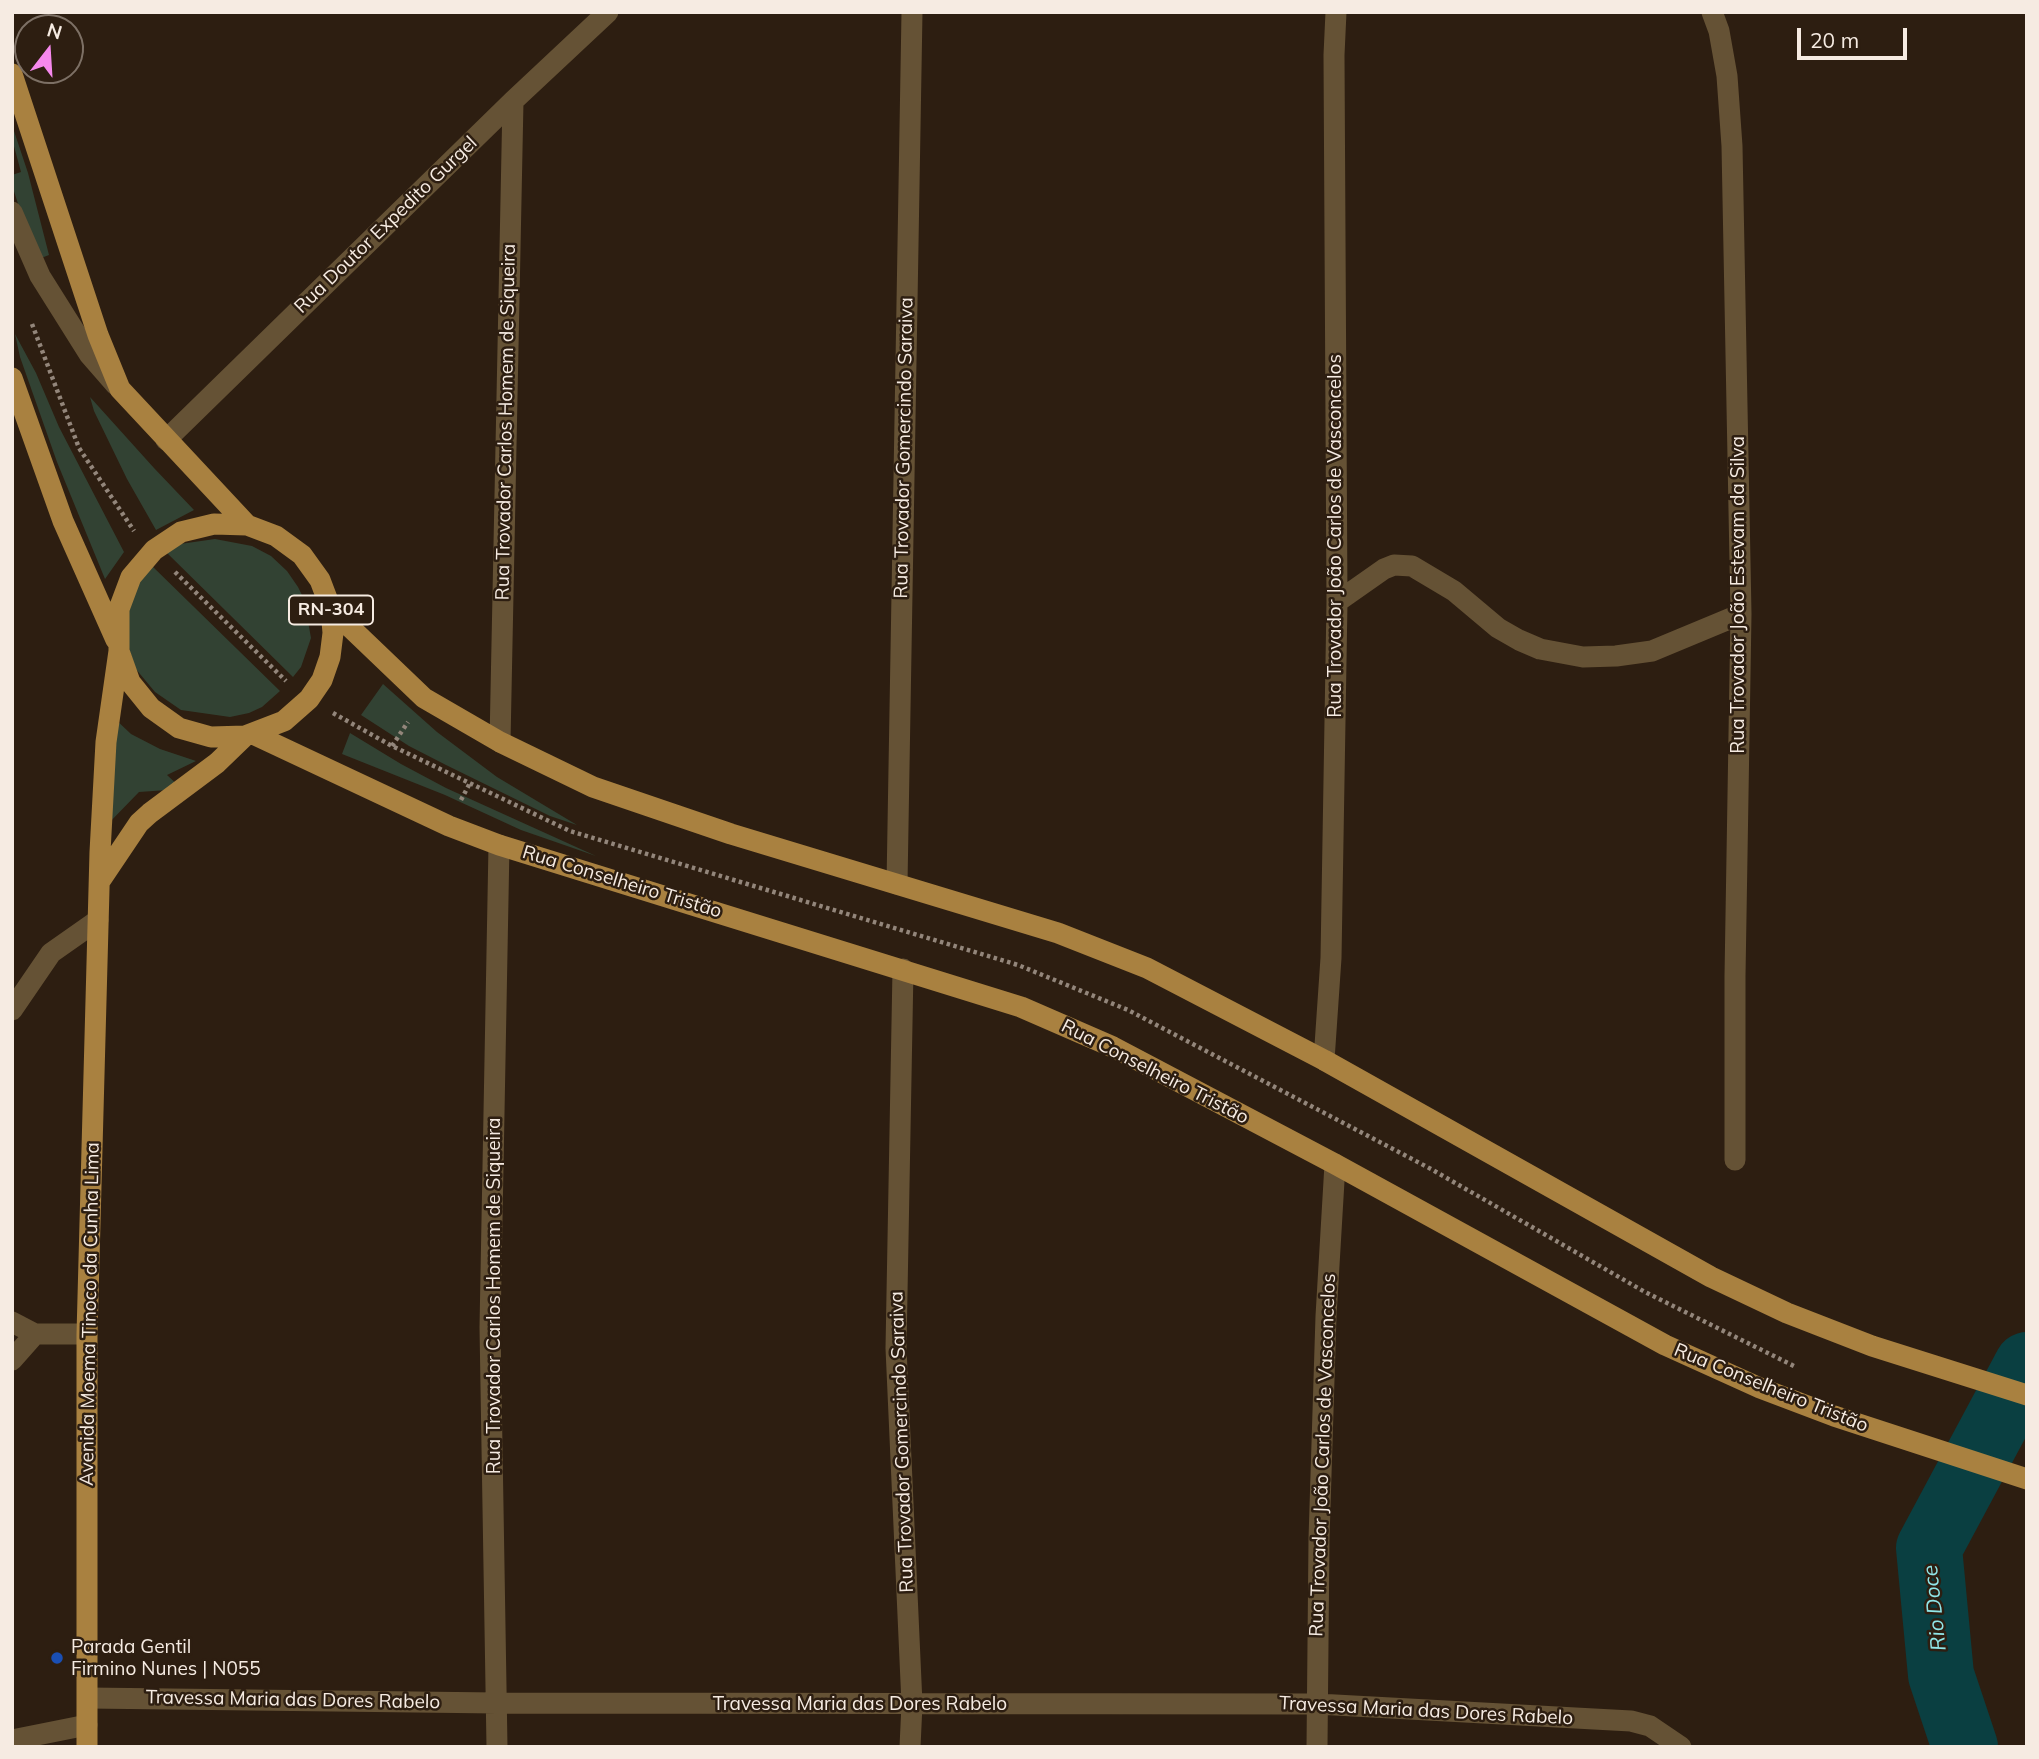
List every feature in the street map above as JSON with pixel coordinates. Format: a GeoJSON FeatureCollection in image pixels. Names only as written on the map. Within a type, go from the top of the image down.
{"type":"FeatureCollection","features":[{"type":"Feature","properties":{"kind":"main road","name":"RN-304"},"geometry":{"type":"LineString","coordinates":[[12,74],[98,335],[120,389],[247,525]]}},
{"type":"Feature","properties":{"kind":"main road","name":"RN-304"},"geometry":{"type":"LineString","coordinates":[[12,378],[63,521],[119,648],[130,682],[151,708],[179,728],[211,737],[249,735],[284,721],[309,699],[321,680],[330,657],[333,633],[331,609],[320,580],[302,555],[276,536],[247,525],[214,524],[181,532],[154,550],[131,577],[119,610],[119,648]]}},
{"type":"Feature","properties":{"kind":"main road"},"geometry":{"type":"LineString","coordinates":[[331,609],[424,698],[500,742],[593,788],[731,834],[1058,933],[1147,968],[1324,1060],[1711,1277],[1787,1313],[1872,1346],[2027,1395]]}},
{"type":"Feature","properties":{"kind":"main road","name":"Avenida Moema Tinoco da Cunha Lima"},"geometry":{"type":"LineString","coordinates":[[87,1747],[87,1334],[98,920],[106,741],[119,648]]}},
{"type":"Feature","properties":{"kind":"main road","name":"RN-304"},"geometry":{"type":"LineString","coordinates":[[100,881],[139,823],[249,735]]}},
{"type":"Feature","properties":{"kind":"main road","name":"Rua Conselheiro Tristão"},"geometry":{"type":"LineString","coordinates":[[249,735],[449,826],[499,845],[1021,1007],[1113,1048],[1335,1164],[1665,1345],[1759,1388],[1834,1416],[2027,1479]]}},
{"type":"Feature","properties":{"kind":"street","name":"Rua Doutor Expedito Gurgel"},"geometry":{"type":"LineString","coordinates":[[166,440],[608,12]]}},
{"type":"Feature","properties":{"kind":"street","name":"Rua Trovador Gomercindo Saraiva"},"geometry":{"type":"LineString","coordinates":[[897,884],[912,12]]}},
{"type":"Feature","properties":{"kind":"street","name":"Rua Trovador João Carlos de Vasconcelos"},"geometry":{"type":"LineString","coordinates":[[1324,1060],[1331,958],[1337,603],[1336,12]]}},
{"type":"Feature","properties":{"kind":"street","name":"Rua Trovador João Estevam da Silva"},"geometry":{"type":"LineString","coordinates":[[1715,22],[1727,76],[1732,146],[1741,614],[1735,1160]]}},
{"type":"Feature","properties":{"kind":"street","name":"Rua Trovador Carlos Homem de Siqueira"},"geometry":{"type":"LineString","coordinates":[[500,742],[513,102]]}},
{"type":"Feature","properties":{"kind":"street"},"geometry":{"type":"LineString","coordinates":[[12,212],[40,276],[89,354],[120,389]]}},
{"type":"Feature","properties":{"kind":"street"},"geometry":{"type":"LineString","coordinates":[[1337,603],[1375,573],[1394,565],[1405,564],[1424,572],[1454,591],[1499,628],[1519,640],[1540,649],[1583,657],[1652,651],[1741,614]]}},
{"type":"Feature","properties":{"kind":"street","name":"Rua Trovador Carlos Homem de Siqueira"},"geometry":{"type":"LineString","coordinates":[[497,1747],[490,1327],[499,845]]}},
{"type":"Feature","properties":{"kind":"street"},"geometry":{"type":"LineString","coordinates":[[12,1010],[51,953],[98,920]]}},
{"type":"Feature","properties":{"kind":"street","name":"Rua Trovador Gomercindo Saraiva"},"geometry":{"type":"LineString","coordinates":[[903,969],[896,1348],[912,1704],[910,1747]]}},
{"type":"Feature","properties":{"kind":"street","name":"Rua Trovador João Carlos de Vasconcelos"},"geometry":{"type":"LineString","coordinates":[[1317,1747],[1319,1539],[1326,1316],[1335,1164]]}},
{"type":"Feature","properties":{"kind":"street"},"geometry":{"type":"LineString","coordinates":[[12,1322],[35,1334],[87,1334]]}},
{"type":"Feature","properties":{"kind":"street"},"geometry":{"type":"LineString","coordinates":[[12,1360],[35,1334]]}},
{"type":"Feature","properties":{"kind":"street","name":"Travessa Maria das Dores Rabelo"},"geometry":{"type":"LineString","coordinates":[[88,1698],[497,1703],[1317,1704],[1631,1721],[1650,1726],[1682,1747]]}},
{"type":"Feature","properties":{"kind":"street"},"geometry":{"type":"LineString","coordinates":[[12,1740],[87,1725]]}},
{"type":"Feature","properties":{"kind":"path"},"geometry":{"type":"LineString","coordinates":[[28,312],[79,448],[138,537],[295,689]]}},
{"type":"Feature","properties":{"kind":"green space"},"geometry":{"type":"Polygon","coordinates":[[[12,125],[28,173],[49,255],[36,260],[12,185],[12,175],[21,172],[12,139],[12,125]]]}},
{"type":"Feature","properties":{"kind":"green space"},"geometry":{"type":"Polygon","coordinates":[[[15,334],[36,373],[59,427],[124,552],[105,579],[57,462],[20,357],[15,334]]]}},
{"type":"Feature","properties":{"kind":"green space"},"geometry":{"type":"Polygon","coordinates":[[[90,397],[194,510],[156,530],[127,479],[94,411],[90,397]]]}},
{"type":"Feature","properties":{"kind":"green space"},"geometry":{"type":"Polygon","coordinates":[[[215,539],[252,546],[271,556],[287,571],[298,587],[304,599],[311,638],[301,667],[293,677],[166,552],[180,544],[215,539]]]}},
{"type":"Feature","properties":{"kind":"green space"},"geometry":{"type":"Polygon","coordinates":[[[150,564],[280,691],[262,707],[230,717],[181,710],[155,692],[135,668],[125,635],[128,600],[150,564]]]}},
{"type":"Feature","properties":{"kind":"green space"},"geometry":{"type":"Polygon","coordinates":[[[383,684],[437,732],[497,777],[577,825],[550,816],[446,765],[409,746],[361,715],[383,684]]]}},
{"type":"Feature","properties":{"kind":"green space"},"geometry":{"type":"Polygon","coordinates":[[[114,718],[131,734],[160,749],[196,761],[167,775],[182,789],[139,792],[106,826],[114,718]]]}},
{"type":"Feature","properties":{"kind":"green space"},"geometry":{"type":"Polygon","coordinates":[[[350,733],[446,788],[596,856],[521,830],[445,795],[342,754],[350,733]]]}},
{"type":"Feature","properties":{"kind":"waterway","name":"Rio Doce"},"geometry":{"type":"LineString","coordinates":[[1965,1747],[1941,1675],[1929,1548],[2027,1365]]}},
{"type":"Feature","properties":{"kind":"place","name":"Parada Gentil Firmino Nunes | N055"},"geometry":{"type":"Point","coordinates":[57,1658]}}]}
